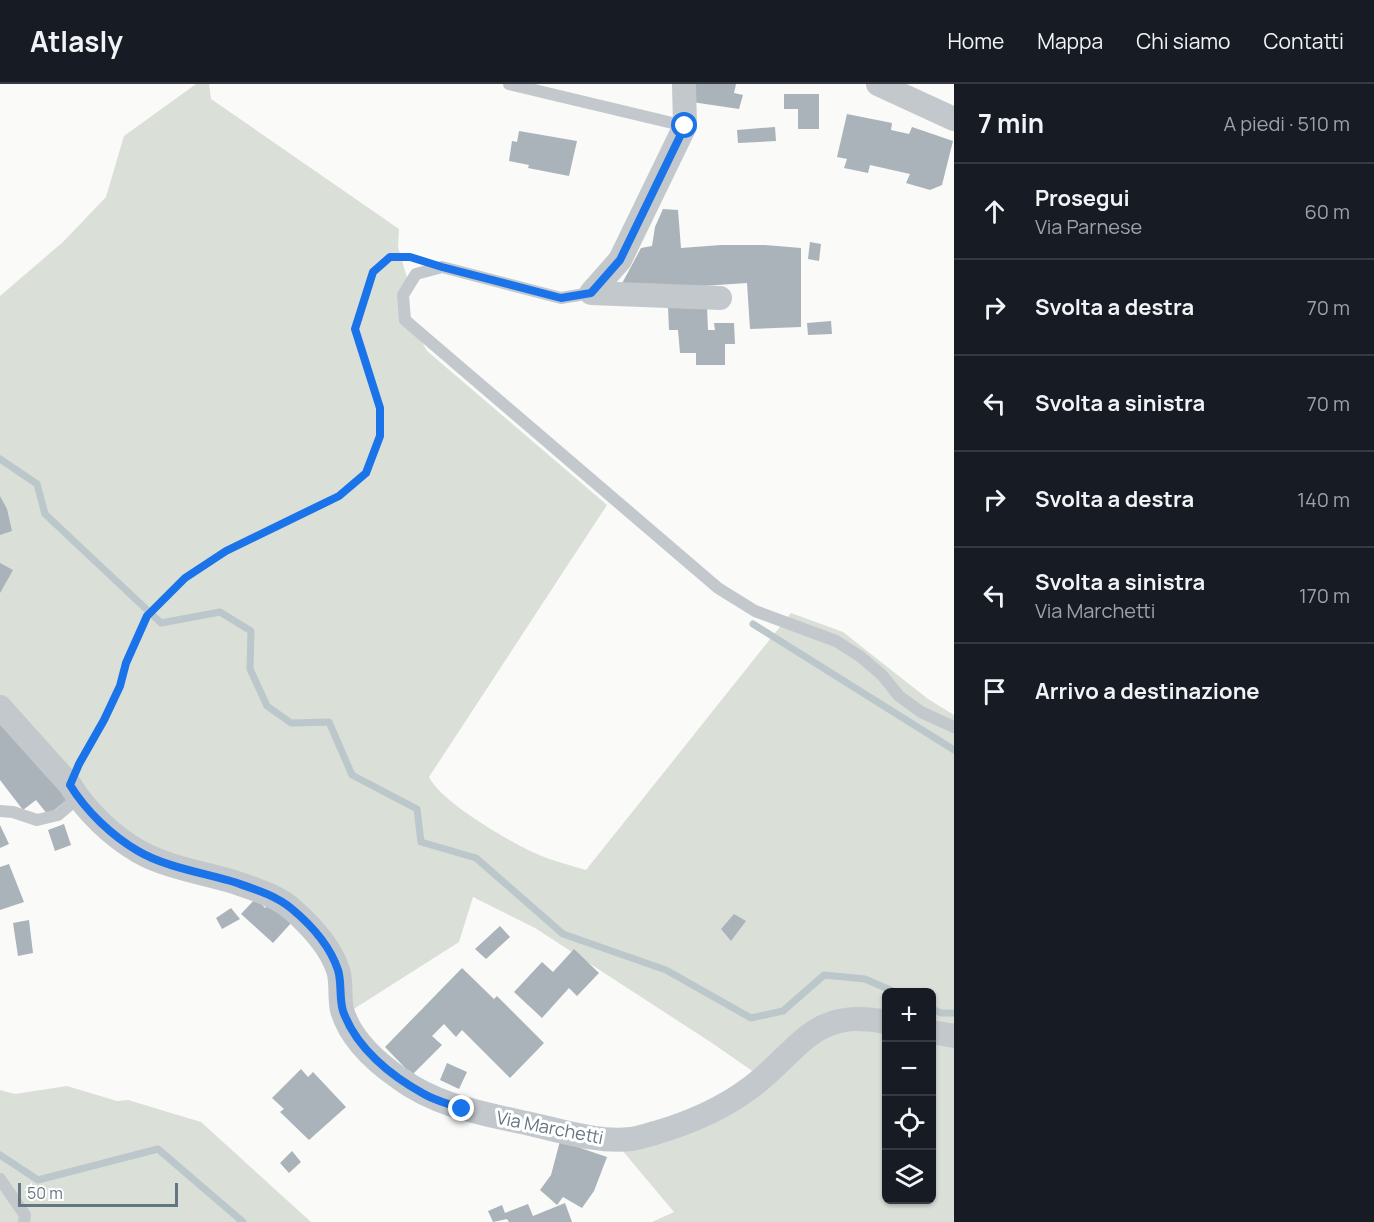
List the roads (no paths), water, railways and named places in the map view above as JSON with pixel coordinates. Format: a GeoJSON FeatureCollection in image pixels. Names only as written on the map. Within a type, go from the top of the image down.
{"type":"FeatureCollection","features":[{"type":"Feature","properties":{"kind":"street"},"geometry":{"type":"LineString","coordinates":[[591,293],[620,260],[685,126],[684,84]]}},
{"type":"Feature","properties":{"kind":"street"},"geometry":{"type":"LineString","coordinates":[[878,84],[954,119]]}},
{"type":"Feature","properties":{"kind":"street"},"geometry":{"type":"LineString","coordinates":[[591,293],[720,298]]}},
{"type":"Feature","properties":{"kind":"street","name":"Via Marchetti"},"geometry":{"type":"LineString","coordinates":[[0,706],[110,831],[139,852],[173,865],[265,892],[290,908],[312,928],[327,948],[338,971],[342,1009],[354,1035],[398,1078],[426,1095],[462,1109],[598,1138],[630,1139],[675,1127],[715,1110],[751,1088],[814,1030],[833,1022],[864,1018],[882,1021]]}},
{"type":"Feature","properties":{"kind":"street"},"geometry":{"type":"LineString","coordinates":[[936,1033],[954,1036]]}},
{"type":"Feature","properties":{"kind":"lane"},"geometry":{"type":"LineString","coordinates":[[508,84],[685,126]]}},
{"type":"Feature","properties":{"kind":"lane"},"geometry":{"type":"LineString","coordinates":[[591,293],[561,298],[442,267],[416,274],[403,295],[405,320],[718,588],[755,611],[836,641],[861,657],[882,675],[899,696],[921,712],[954,728]]}},
{"type":"Feature","properties":{"kind":"lane"},"geometry":{"type":"LineString","coordinates":[[0,811],[13,812],[37,820],[58,815],[74,791]]}},
{"type":"Feature","properties":{"kind":"lane"},"geometry":{"type":"LineString","coordinates":[[0,1179],[25,1215],[24,1222]]}},
{"type":"Feature","properties":{"kind":"waterway"},"geometry":{"type":"LineString","coordinates":[[0,459],[37,484],[45,514],[161,623],[220,612],[251,631],[250,669],[267,706],[291,723],[329,722],[352,775],[417,809],[421,842],[476,858],[563,934],[666,970],[751,1018],[783,1011],[824,975],[865,979],[886,988]]}},
{"type":"Feature","properties":{"kind":"waterway"},"geometry":{"type":"LineString","coordinates":[[753,624],[954,750]]}},
{"type":"Feature","properties":{"kind":"waterway"},"geometry":{"type":"LineString","coordinates":[[936,1011],[954,1013]]}},
{"type":"Feature","properties":{"kind":"waterway"},"geometry":{"type":"LineString","coordinates":[[0,1155],[38,1180],[158,1149],[243,1222]]}}]}
